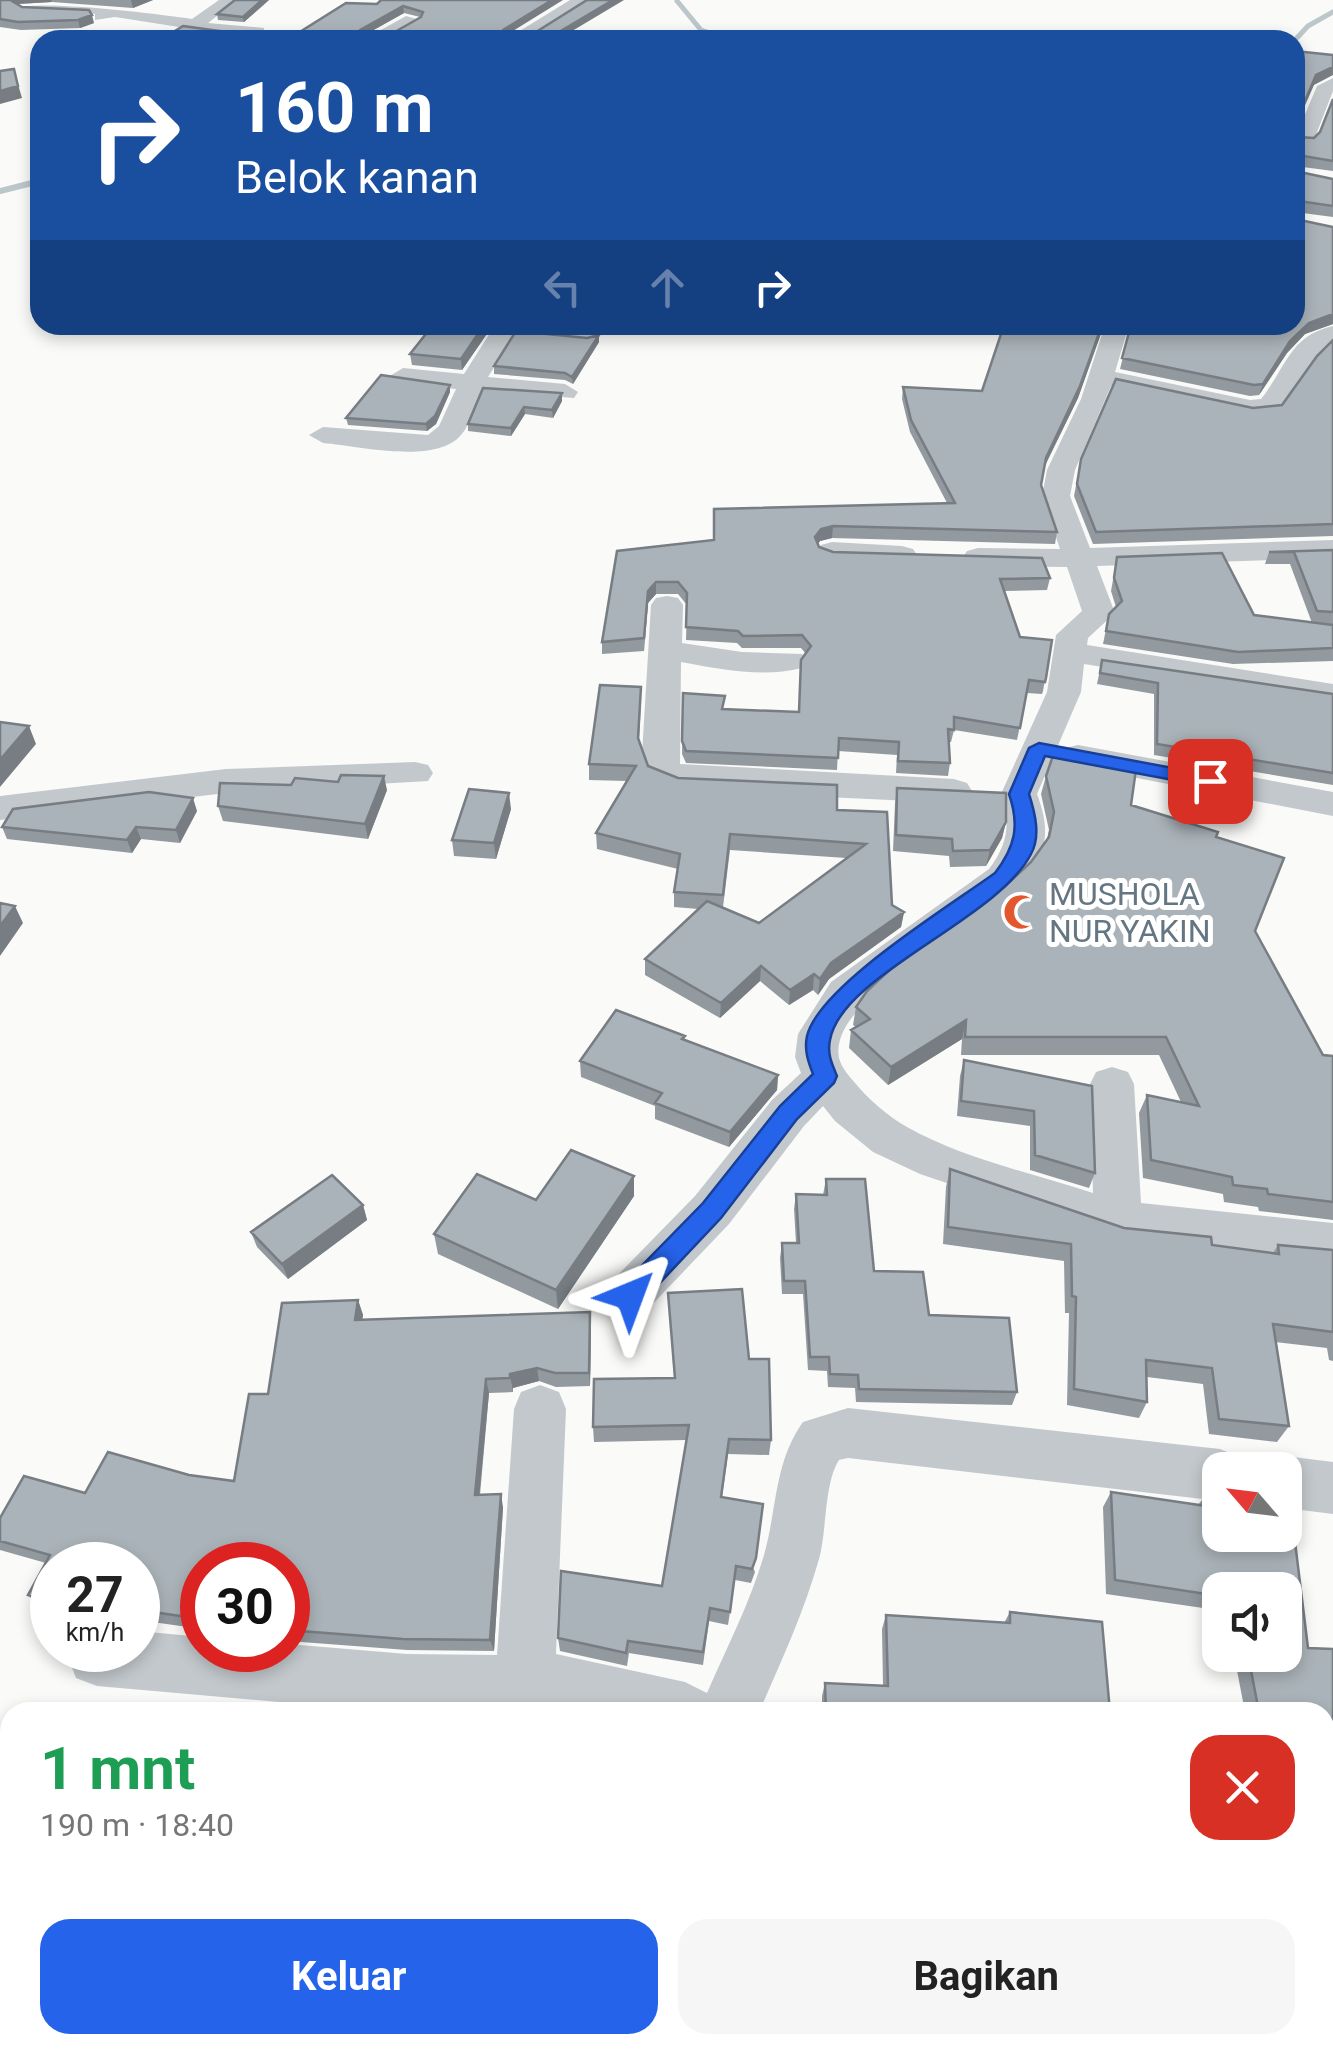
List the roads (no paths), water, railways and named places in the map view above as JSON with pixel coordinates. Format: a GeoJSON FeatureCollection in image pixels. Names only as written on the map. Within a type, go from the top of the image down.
{"type":"FeatureCollection","features":[{"type":"Feature","properties":{"kind":"street"},"geometry":{"type":"LineString","coordinates":[[20,9],[79,6],[107,15],[193,24],[229,0]]}},
{"type":"Feature","properties":{"kind":"street"},"geometry":{"type":"LineString","coordinates":[[532,30],[582,0]]}},
{"type":"Feature","properties":{"kind":"street"},"geometry":{"type":"LineString","coordinates":[[392,30],[412,20]]}},
{"type":"Feature","properties":{"kind":"street"},"geometry":{"type":"LineString","coordinates":[[193,24],[195,28],[226,30]]}},
{"type":"Feature","properties":{"kind":"street"},"geometry":{"type":"LineString","coordinates":[[1306,140],[1325,109],[1326,86],[1333,83]]}},
{"type":"Feature","properties":{"kind":"street"},"geometry":{"type":"LineString","coordinates":[[1100,376],[1250,408],[1269,407],[1292,378],[1303,350],[1333,333]]}},
{"type":"Feature","properties":{"kind":"street"},"geometry":{"type":"LineString","coordinates":[[323,436],[436,442],[450,430],[471,384],[501,335]]}},
{"type":"Feature","properties":{"kind":"street"},"geometry":{"type":"LineString","coordinates":[[1114,335],[1061,470],[1056,496],[1099,613],[1072,635],[1064,692],[1019,794],[1027,816],[1023,851],[1003,878],[846,994],[819,1034],[817,1057],[851,1109],[889,1140],[936,1161],[1118,1221],[1333,1244]]}},
{"type":"Feature","properties":{"kind":"street"},"geometry":{"type":"LineString","coordinates":[[403,376],[564,392]]}},
{"type":"Feature","properties":{"kind":"street"},"geometry":{"type":"LineString","coordinates":[[832,551],[1076,558],[1333,548]]}},
{"type":"Feature","properties":{"kind":"street"},"geometry":{"type":"LineString","coordinates":[[667,605],[660,754],[663,770],[678,778],[1019,794]]}},
{"type":"Feature","properties":{"kind":"street"},"geometry":{"type":"LineString","coordinates":[[665,650],[742,662],[790,661]]}},
{"type":"Feature","properties":{"kind":"street"},"geometry":{"type":"LineString","coordinates":[[1069,652],[1333,694]]}},
{"type":"Feature","properties":{"kind":"street"},"geometry":{"type":"LineString","coordinates":[[1039,748],[1333,804]]}},
{"type":"Feature","properties":{"kind":"street"},"geometry":{"type":"LineString","coordinates":[[3,811],[226,782],[415,773]]}},
{"type":"Feature","properties":{"kind":"street"},"geometry":{"type":"LineString","coordinates":[[630,1296],[712,1210],[788,1112],[826,1076]]}},
{"type":"Feature","properties":{"kind":"street"},"geometry":{"type":"LineString","coordinates":[[1112,1084],[1118,1221]]}},
{"type":"Feature","properties":{"kind":"street"},"geometry":{"type":"LineString","coordinates":[[540,1409],[526,1659],[533,1674],[546,1684]]}},
{"type":"Feature","properties":{"kind":"street"},"geometry":{"type":"LineString","coordinates":[[733,1702],[778,1600],[798,1534],[807,1462],[822,1440],[848,1433],[1202,1473]]}},
{"type":"Feature","properties":{"kind":"street"},"geometry":{"type":"LineString","coordinates":[[1302,1484],[1333,1488]]}},
{"type":"Feature","properties":{"kind":"street"},"geometry":{"type":"LineString","coordinates":[[160,1662],[408,1684],[546,1684],[635,1702]]}},
{"type":"Feature","properties":{"kind":"waterway"},"geometry":{"type":"LineString","coordinates":[[677,1],[701,30]]}},
{"type":"Feature","properties":{"kind":"waterway"},"geometry":{"type":"LineString","coordinates":[[1304,30],[1333,12]]}},
{"type":"Feature","properties":{"kind":"waterway"},"geometry":{"type":"LineString","coordinates":[[0,191],[30,184]]}},
{"type":"Feature","properties":{"kind":"place","name":"MUSHOLA NUR YAKIN"},"geometry":{"type":"Point","coordinates":[1021,912]}}]}
